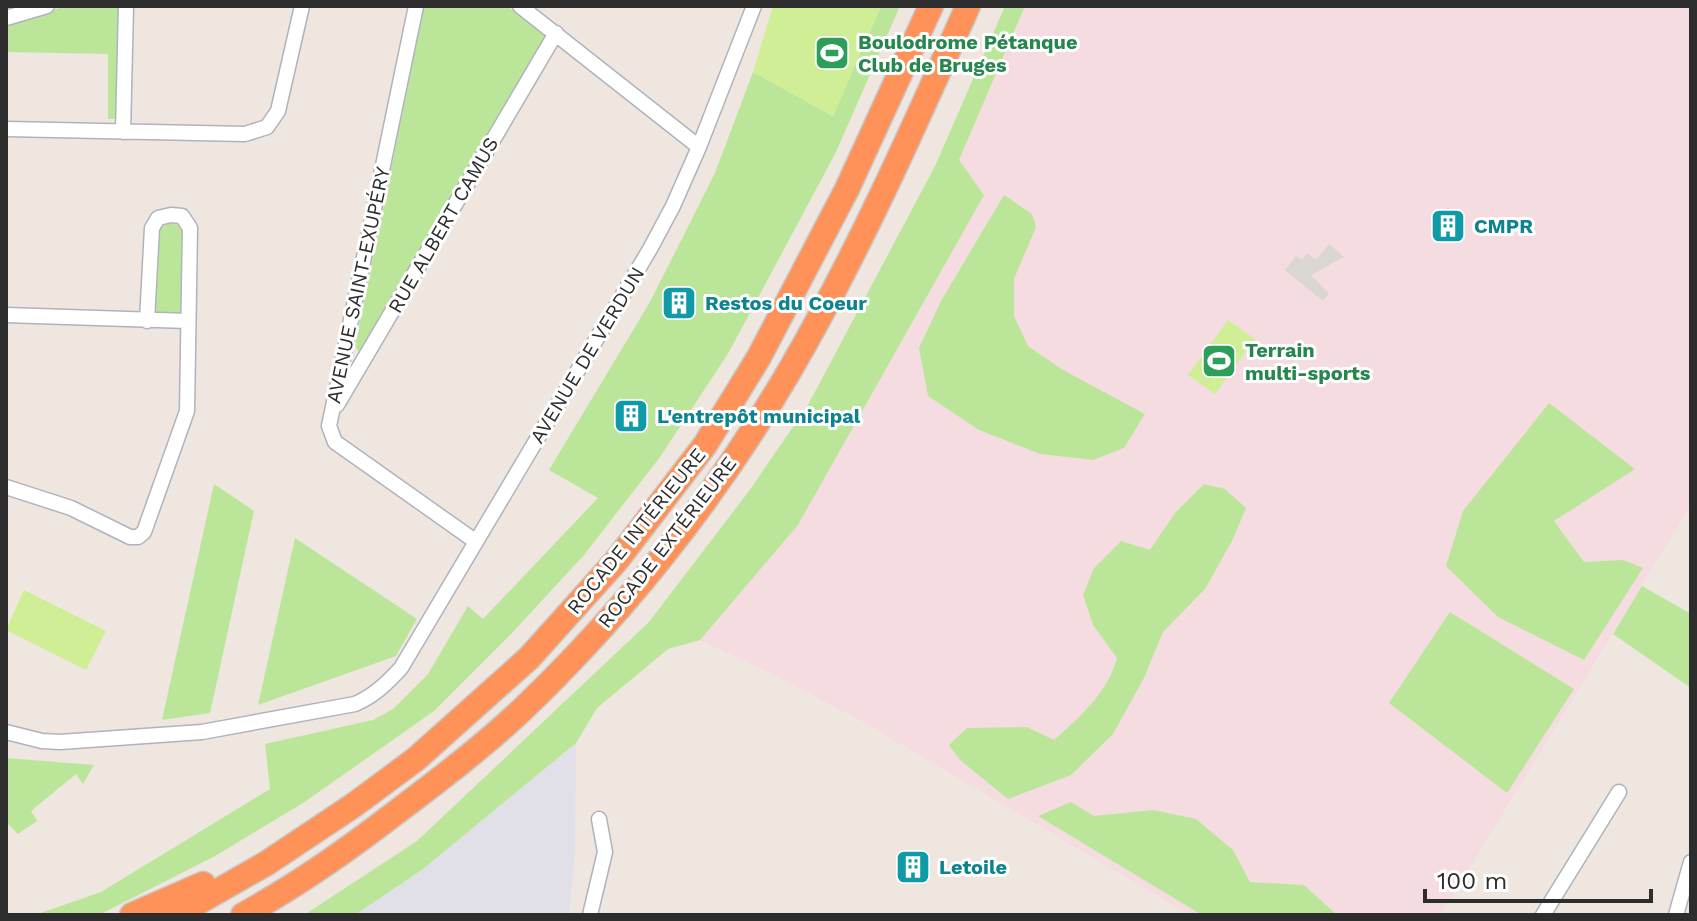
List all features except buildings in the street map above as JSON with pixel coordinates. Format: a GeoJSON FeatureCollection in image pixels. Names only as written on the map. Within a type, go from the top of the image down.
{"type":"FeatureCollection","features":[{"type":"Feature","properties":{"kind":"highway","name":"ROCADE INTÉRIEURE"},"geometry":{"type":"LineString","coordinates":[[176,915],[267,863],[416,759],[529,658],[617,560],[705,445],[759,357],[847,189],[931,6]]}},
{"type":"Feature","properties":{"kind":"highway","name":"ROCADE EXTÉRIEURE"},"geometry":{"type":"LineString","coordinates":[[243,915],[325,865],[476,751],[567,664],[655,564],[744,443],[811,334],[866,229],[968,6]]}},
{"type":"Feature","properties":{"kind":"highway"},"geometry":{"type":"LineString","coordinates":[[132,915],[314,832]]}},
{"type":"Feature","properties":{"kind":"street"},"geometry":{"type":"LineString","coordinates":[[6,18],[47,6]]}},
{"type":"Feature","properties":{"kind":"street"},"geometry":{"type":"LineString","coordinates":[[123,132],[126,6]]}},
{"type":"Feature","properties":{"kind":"street"},"geometry":{"type":"LineString","coordinates":[[6,129],[245,134],[267,127],[278,111],[302,6]]}},
{"type":"Feature","properties":{"kind":"street","name":"AVENUE SAINT-EXUPÉRY"},"geometry":{"type":"LineString","coordinates":[[416,6],[330,417],[330,435],[335,442],[475,541]]}},
{"type":"Feature","properties":{"kind":"street"},"geometry":{"type":"LineString","coordinates":[[520,6],[699,147]]}},
{"type":"Feature","properties":{"kind":"street","name":"AVENUE DE VERDUN"},"geometry":{"type":"LineString","coordinates":[[744,28],[745,6]]}},
{"type":"Feature","properties":{"kind":"street","name":"AVENUE DE VERDUN"},"geometry":{"type":"LineString","coordinates":[[6,732],[60,742],[231,728],[355,704],[371,697],[401,668],[673,206],[754,6]]}},
{"type":"Feature","properties":{"kind":"street","name":"RUE ALBERT CAMUS"},"geometry":{"type":"LineString","coordinates":[[330,417],[556,33]]}},
{"type":"Feature","properties":{"kind":"street"},"geometry":{"type":"LineString","coordinates":[[6,487],[71,508],[130,537],[138,537],[148,527],[187,411],[190,228],[182,216],[158,218],[152,228],[147,321]]}},
{"type":"Feature","properties":{"kind":"street"},"geometry":{"type":"LineString","coordinates":[[6,315],[188,321]]}},
{"type":"Feature","properties":{"kind":"street"},"geometry":{"type":"LineString","coordinates":[[1543,915],[1619,792]]}},
{"type":"Feature","properties":{"kind":"street"},"geometry":{"type":"LineString","coordinates":[[590,915],[605,852],[599,819]]}},
{"type":"Feature","properties":{"kind":"street"},"geometry":{"type":"LineString","coordinates":[[1676,915],[1691,862]]}},
{"type":"Feature","properties":{"kind":"shaded area"},"geometry":{"type":"Polygon","coordinates":[[[1025,6],[1691,6],[1691,505],[1441,915],[1190,915],[858,719],[700,640],[798,525],[984,195],[959,160],[1025,6]]]}},
{"type":"Feature","properties":{"kind":"shaded area"},"geometry":{"type":"Polygon","coordinates":[[[1329,244],[1344,257],[1311,275],[1329,294],[1323,301],[1285,270],[1296,256],[1302,260],[1307,253],[1316,260],[1329,244]]]}},
{"type":"Feature","properties":{"kind":"shaded area"},"geometry":{"type":"Polygon","coordinates":[[[576,743],[575,854],[569,915],[355,915],[423,869],[576,743]]]}},
{"type":"Feature","properties":{"kind":"green space"},"geometry":{"type":"Polygon","coordinates":[[[67,6],[121,6],[119,119],[108,119],[108,54],[6,52],[6,23],[67,6]]]}},
{"type":"Feature","properties":{"kind":"green space"},"geometry":{"type":"Polygon","coordinates":[[[424,6],[507,6],[544,31],[545,37],[359,352],[355,346],[424,6]]]}},
{"type":"Feature","properties":{"kind":"green space"},"geometry":{"type":"Polygon","coordinates":[[[773,6],[881,6],[833,116],[753,72],[773,6]]]}},
{"type":"Feature","properties":{"kind":"green space"},"geometry":{"type":"Polygon","coordinates":[[[881,6],[900,6],[836,152],[729,352],[660,457],[584,555],[512,633],[434,711],[303,803],[215,856],[99,915],[35,915],[101,892],[270,789],[265,744],[373,720],[393,709],[428,674],[468,606],[483,619],[598,498],[549,470],[650,302],[715,173],[753,72],[833,116],[881,6]]]}},
{"type":"Feature","properties":{"kind":"green space"},"geometry":{"type":"Polygon","coordinates":[[[1005,6],[1025,6],[959,160],[984,195],[798,525],[700,640],[668,649],[597,708],[576,743],[423,869],[355,915],[304,915],[417,841],[649,622],[749,491],[808,405],[935,166],[1005,6]]]}},
{"type":"Feature","properties":{"kind":"green space"},"geometry":{"type":"Polygon","coordinates":[[[1004,195],[1032,214],[1036,227],[1014,279],[1014,316],[1028,346],[1063,370],[1145,414],[1124,448],[1093,460],[1040,454],[979,430],[928,396],[919,348],[941,301],[1004,195]]]}},
{"type":"Feature","properties":{"kind":"green space"},"geometry":{"type":"Polygon","coordinates":[[[170,223],[181,226],[187,232],[182,312],[172,317],[162,317],[155,310],[160,228],[170,223]]]}},
{"type":"Feature","properties":{"kind":"green space","name":"Terrain multi-sports"},"geometry":{"type":"Polygon","coordinates":[[[1228,320],[1255,339],[1215,394],[1188,375],[1228,320]]]}},
{"type":"Feature","properties":{"kind":"green space"},"geometry":{"type":"Polygon","coordinates":[[[1549,403],[1635,469],[1554,521],[1584,562],[1623,560],[1643,568],[1584,660],[1498,617],[1446,566],[1463,511],[1549,403]]]}},
{"type":"Feature","properties":{"kind":"green space"},"geometry":{"type":"Polygon","coordinates":[[[214,484],[254,511],[210,713],[162,720],[214,484]]]}},
{"type":"Feature","properties":{"kind":"green space"},"geometry":{"type":"Polygon","coordinates":[[[1204,484],[1225,489],[1246,508],[1232,541],[1205,589],[1163,632],[1144,678],[1113,734],[1071,775],[1008,799],[960,760],[949,745],[967,728],[1027,727],[1054,740],[1083,713],[1107,682],[1117,658],[1093,625],[1083,595],[1094,568],[1121,541],[1150,550],[1175,513],[1204,484]]]}},
{"type":"Feature","properties":{"kind":"green space"},"geometry":{"type":"Polygon","coordinates":[[[295,538],[417,619],[396,656],[258,705],[295,538]]]}},
{"type":"Feature","properties":{"kind":"green space"},"geometry":{"type":"Polygon","coordinates":[[[1642,586],[1691,614],[1691,688],[1613,634],[1642,586]]]}},
{"type":"Feature","properties":{"kind":"green space"},"geometry":{"type":"Polygon","coordinates":[[[24,590],[106,631],[86,670],[6,630],[24,590]]]}},
{"type":"Feature","properties":{"kind":"green space"},"geometry":{"type":"Polygon","coordinates":[[[1450,612],[1574,689],[1507,793],[1389,703],[1450,612]]]}},
{"type":"Feature","properties":{"kind":"green space"},"geometry":{"type":"Polygon","coordinates":[[[6,758],[94,765],[83,784],[76,774],[31,811],[37,821],[18,834],[6,822],[6,758]]]}},
{"type":"Feature","properties":{"kind":"green space"},"geometry":{"type":"Polygon","coordinates":[[[1071,802],[1094,816],[1153,810],[1196,819],[1233,850],[1250,882],[1304,885],[1337,915],[1202,915],[1038,816],[1071,802]]]}},
{"type":"Feature","properties":{"kind":"place","name":"Boulodrome Pétanque Club de Bruges"},"geometry":{"type":"Point","coordinates":[832,53]}},
{"type":"Feature","properties":{"kind":"place","name":"CMPR"},"geometry":{"type":"Point","coordinates":[1448,226]}},
{"type":"Feature","properties":{"kind":"place","name":"Restos du Coeur"},"geometry":{"type":"Point","coordinates":[679,303]}},
{"type":"Feature","properties":{"kind":"place","name":"Terrain multi-sports"},"geometry":{"type":"Point","coordinates":[1219,361]}},
{"type":"Feature","properties":{"kind":"place","name":"L'entrepôt municipal"},"geometry":{"type":"Point","coordinates":[631,416]}},
{"type":"Feature","properties":{"kind":"place","name":"Letoile"},"geometry":{"type":"Point","coordinates":[913,867]}}]}
